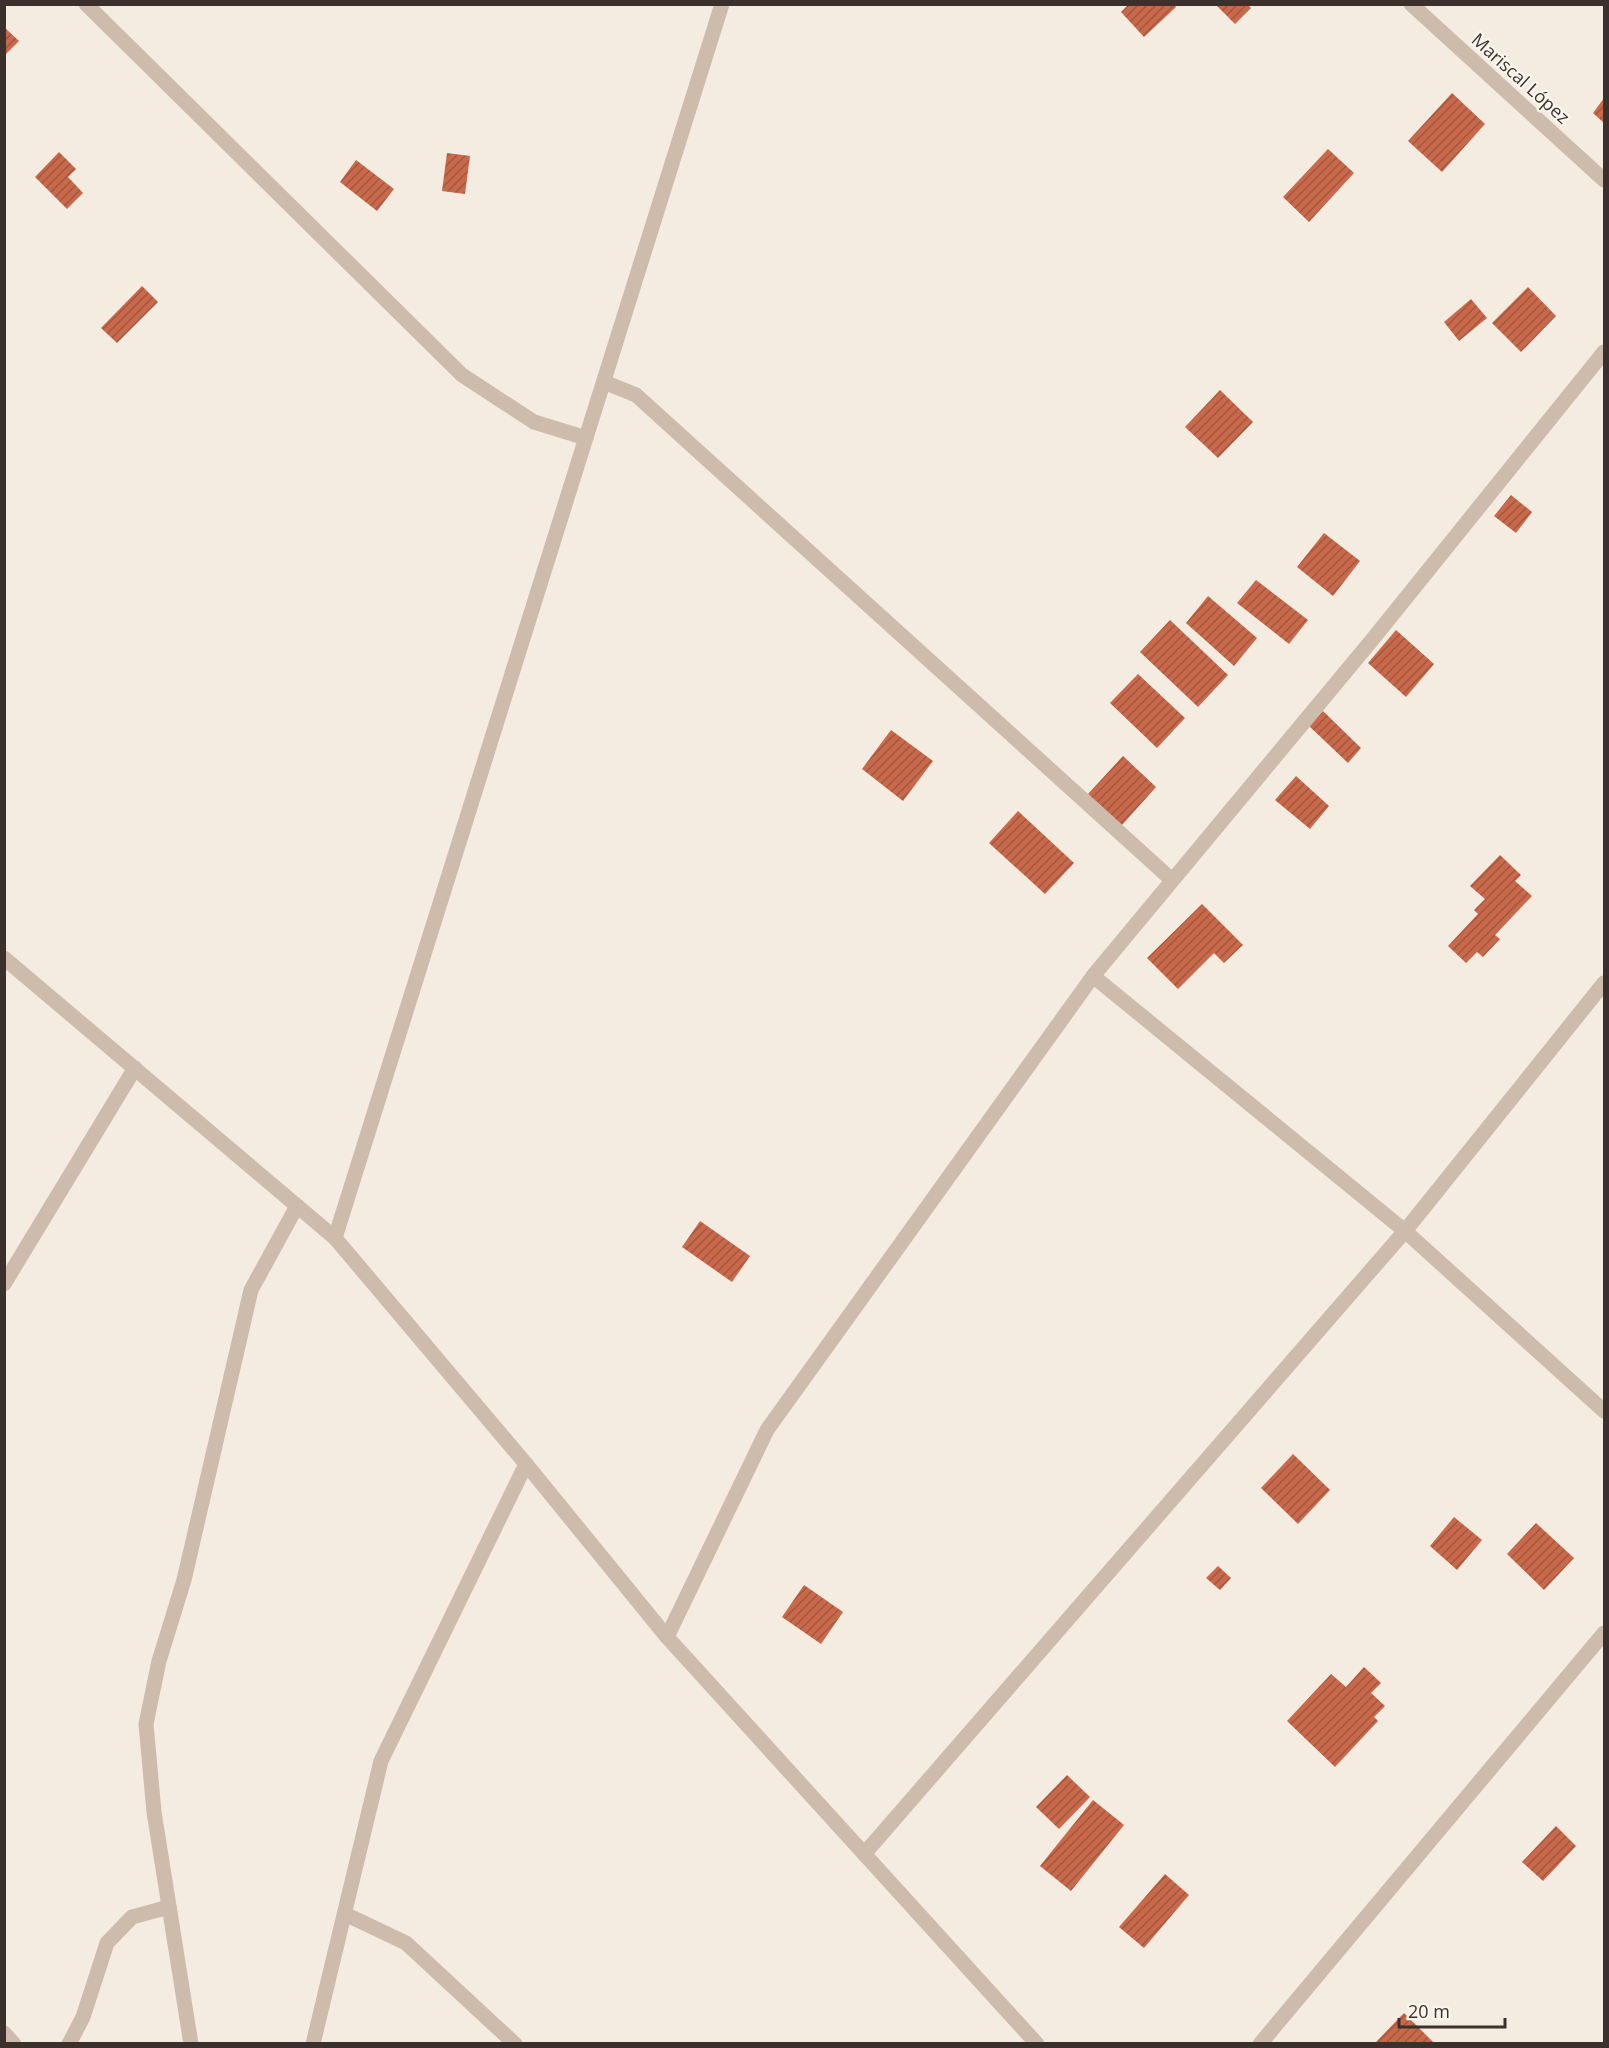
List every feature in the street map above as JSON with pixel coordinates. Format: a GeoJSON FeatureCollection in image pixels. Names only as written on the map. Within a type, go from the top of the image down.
{"type":"FeatureCollection","features":[{"type":"Feature","properties":{"kind":"street"},"geometry":{"type":"LineString","coordinates":[[86,4],[462,375],[534,422],[586,438]]}},
{"type":"Feature","properties":{"kind":"street"},"geometry":{"type":"LineString","coordinates":[[335,1238],[722,4]]}},
{"type":"Feature","properties":{"kind":"street","name":"Mariscal López"},"geometry":{"type":"LineString","coordinates":[[1411,4],[1605,180]]}},
{"type":"Feature","properties":{"kind":"street"},"geometry":{"type":"LineString","coordinates":[[667,1637],[767,1430],[1093,976],[1364,649],[1605,352]]}},
{"type":"Feature","properties":{"kind":"street"},"geometry":{"type":"LineString","coordinates":[[604,382],[636,395],[1172,880]]}},
{"type":"Feature","properties":{"kind":"street"},"geometry":{"type":"LineString","coordinates":[[4,958],[335,1238],[526,1464],[667,1637],[1037,2043]]}},
{"type":"Feature","properties":{"kind":"street"},"geometry":{"type":"LineString","coordinates":[[1093,976],[1405,1231],[1605,1411]]}},
{"type":"Feature","properties":{"kind":"street"},"geometry":{"type":"LineString","coordinates":[[864,1852],[1405,1231],[1605,983]]}},
{"type":"Feature","properties":{"kind":"street"},"geometry":{"type":"LineString","coordinates":[[4,1284],[135,1068]]}},
{"type":"Feature","properties":{"kind":"street"},"geometry":{"type":"LineString","coordinates":[[191,2043],[154,1812],[146,1724],[159,1661],[184,1580],[251,1290],[297,1206]]}},
{"type":"Feature","properties":{"kind":"street"},"geometry":{"type":"LineString","coordinates":[[313,2043],[381,1761],[526,1464]]}},
{"type":"Feature","properties":{"kind":"street"},"geometry":{"type":"LineString","coordinates":[[1260,2043],[1605,1633]]}},
{"type":"Feature","properties":{"kind":"street"},"geometry":{"type":"LineString","coordinates":[[69,2043],[83,2017],[107,1943],[132,1917],[169,1907]]}},
{"type":"Feature","properties":{"kind":"street"},"geometry":{"type":"LineString","coordinates":[[345,1914],[406,1942],[515,2043]]}},
{"type":"Feature","properties":{"kind":"street"},"geometry":{"type":"LineString","coordinates":[[4,2033],[14,2043]]}},
{"type":"Feature","properties":{"kind":"building"},"geometry":{"type":"Polygon","coordinates":[[[1129,4],[1174,4],[1176,7],[1144,37],[1121,12],[1129,4]]]}},
{"type":"Feature","properties":{"kind":"building"},"geometry":{"type":"Polygon","coordinates":[[[1215,4],[1247,4],[1251,8],[1235,24],[1215,4]]]}},
{"type":"Feature","properties":{"kind":"building"},"geometry":{"type":"Polygon","coordinates":[[[4,27],[19,41],[4,56],[4,27]]]}},
{"type":"Feature","properties":{"kind":"building"},"geometry":{"type":"Polygon","coordinates":[[[1452,93],[1485,124],[1442,172],[1408,141],[1452,93]]]}},
{"type":"Feature","properties":{"kind":"building"},"geometry":{"type":"Polygon","coordinates":[[[1604,98],[1604,123],[1593,113],[1604,98]]]}},
{"type":"Feature","properties":{"kind":"building"},"geometry":{"type":"Polygon","coordinates":[[[1328,149],[1354,173],[1309,222],[1283,197],[1328,149]]]}},
{"type":"Feature","properties":{"kind":"building"},"geometry":{"type":"Polygon","coordinates":[[[59,152],[76,169],[68,177],[83,193],[67,209],[35,177],[59,152]]]}},
{"type":"Feature","properties":{"kind":"building"},"geometry":{"type":"Polygon","coordinates":[[[447,153],[470,156],[465,194],[442,191],[447,153]]]}},
{"type":"Feature","properties":{"kind":"building"},"geometry":{"type":"Polygon","coordinates":[[[356,160],[394,189],[377,211],[340,182],[356,160]]]}},
{"type":"Feature","properties":{"kind":"building"},"geometry":{"type":"Polygon","coordinates":[[[142,286],[158,302],[117,343],[101,328],[142,286]]]}},
{"type":"Feature","properties":{"kind":"building"},"geometry":{"type":"Polygon","coordinates":[[[1528,287],[1556,316],[1521,352],[1492,323],[1528,287]]]}},
{"type":"Feature","properties":{"kind":"building"},"geometry":{"type":"Polygon","coordinates":[[[1471,299],[1487,318],[1459,341],[1444,322],[1471,299]]]}},
{"type":"Feature","properties":{"kind":"building"},"geometry":{"type":"Polygon","coordinates":[[[1220,390],[1253,422],[1218,458],[1185,427],[1220,390]]]}},
{"type":"Feature","properties":{"kind":"building"},"geometry":{"type":"Polygon","coordinates":[[[1511,495],[1532,512],[1516,533],[1494,516],[1511,495]]]}},
{"type":"Feature","properties":{"kind":"building"},"geometry":{"type":"Polygon","coordinates":[[[1324,533],[1360,561],[1333,596],[1297,567],[1324,533]]]}},
{"type":"Feature","properties":{"kind":"building"},"geometry":{"type":"Polygon","coordinates":[[[1256,580],[1308,620],[1289,644],[1237,603],[1256,580]]]}},
{"type":"Feature","properties":{"kind":"building"},"geometry":{"type":"Polygon","coordinates":[[[1208,596],[1257,638],[1234,666],[1186,623],[1208,596]]]}},
{"type":"Feature","properties":{"kind":"building"},"geometry":{"type":"Polygon","coordinates":[[[1170,620],[1228,675],[1198,707],[1140,652],[1170,620]]]}},
{"type":"Feature","properties":{"kind":"building"},"geometry":{"type":"Polygon","coordinates":[[[1396,630],[1434,664],[1406,697],[1368,663],[1396,630]]]}},
{"type":"Feature","properties":{"kind":"building"},"geometry":{"type":"Polygon","coordinates":[[[1138,674],[1185,718],[1157,748],[1110,703],[1138,674]]]}},
{"type":"Feature","properties":{"kind":"building"},"geometry":{"type":"Polygon","coordinates":[[[1323,711],[1361,748],[1348,763],[1309,726],[1323,711]]]}},
{"type":"Feature","properties":{"kind":"building"},"geometry":{"type":"Polygon","coordinates":[[[891,730],[933,761],[903,801],[862,769],[891,730]]]}},
{"type":"Feature","properties":{"kind":"building"},"geometry":{"type":"Polygon","coordinates":[[[1123,756],[1156,787],[1122,825],[1088,794],[1123,756]]]}},
{"type":"Feature","properties":{"kind":"building"},"geometry":{"type":"Polygon","coordinates":[[[1296,776],[1329,806],[1310,829],[1275,800],[1296,776]]]}},
{"type":"Feature","properties":{"kind":"building"},"geometry":{"type":"Polygon","coordinates":[[[1018,811],[1074,863],[1045,894],[989,843],[1018,811]]]}},
{"type":"Feature","properties":{"kind":"building"},"geometry":{"type":"Polygon","coordinates":[[[1500,855],[1521,875],[1515,881],[1532,896],[1495,935],[1500,939],[1483,957],[1477,952],[1466,963],[1448,946],[1478,914],[1474,910],[1485,899],[1470,886],[1500,855]]]}},
{"type":"Feature","properties":{"kind":"building"},"geometry":{"type":"Polygon","coordinates":[[[1202,904],[1243,945],[1224,963],[1214,953],[1178,989],[1147,958],[1202,904]]]}},
{"type":"Feature","properties":{"kind":"building"},"geometry":{"type":"Polygon","coordinates":[[[700,1221],[750,1256],[732,1282],[682,1247],[700,1221]]]}},
{"type":"Feature","properties":{"kind":"building"},"geometry":{"type":"Polygon","coordinates":[[[1293,1454],[1330,1490],[1298,1524],[1261,1488],[1293,1454]]]}},
{"type":"Feature","properties":{"kind":"building"},"geometry":{"type":"Polygon","coordinates":[[[1454,1517],[1482,1540],[1457,1570],[1430,1546],[1454,1517]]]}},
{"type":"Feature","properties":{"kind":"building"},"geometry":{"type":"Polygon","coordinates":[[[1536,1523],[1574,1558],[1544,1590],[1507,1554],[1536,1523]]]}},
{"type":"Feature","properties":{"kind":"building"},"geometry":{"type":"Polygon","coordinates":[[[1218,1566],[1231,1578],[1220,1590],[1206,1578],[1218,1566]]]}},
{"type":"Feature","properties":{"kind":"building"},"geometry":{"type":"Polygon","coordinates":[[[804,1585],[843,1612],[821,1644],[782,1617],[804,1585]]]}},
{"type":"Feature","properties":{"kind":"building"},"geometry":{"type":"Polygon","coordinates":[[[1364,1667],[1381,1683],[1371,1693],[1385,1706],[1374,1717],[1378,1721],[1335,1767],[1287,1721],[1331,1674],[1346,1687],[1364,1667]]]}},
{"type":"Feature","properties":{"kind":"building"},"geometry":{"type":"Polygon","coordinates":[[[1067,1775],[1090,1797],[1059,1829],[1036,1807],[1067,1775]]]}},
{"type":"Feature","properties":{"kind":"building"},"geometry":{"type":"Polygon","coordinates":[[[1093,1800],[1124,1825],[1071,1891],[1040,1866],[1093,1800]]]}},
{"type":"Feature","properties":{"kind":"building"},"geometry":{"type":"Polygon","coordinates":[[[1556,1826],[1576,1846],[1543,1881],[1522,1862],[1556,1826]]]}},
{"type":"Feature","properties":{"kind":"building"},"geometry":{"type":"Polygon","coordinates":[[[1165,1874],[1189,1895],[1144,1948],[1119,1927],[1165,1874]]]}},
{"type":"Feature","properties":{"kind":"building"},"geometry":{"type":"Polygon","coordinates":[[[1404,2013],[1435,2044],[1376,2042],[1404,2013]]]}}]}
